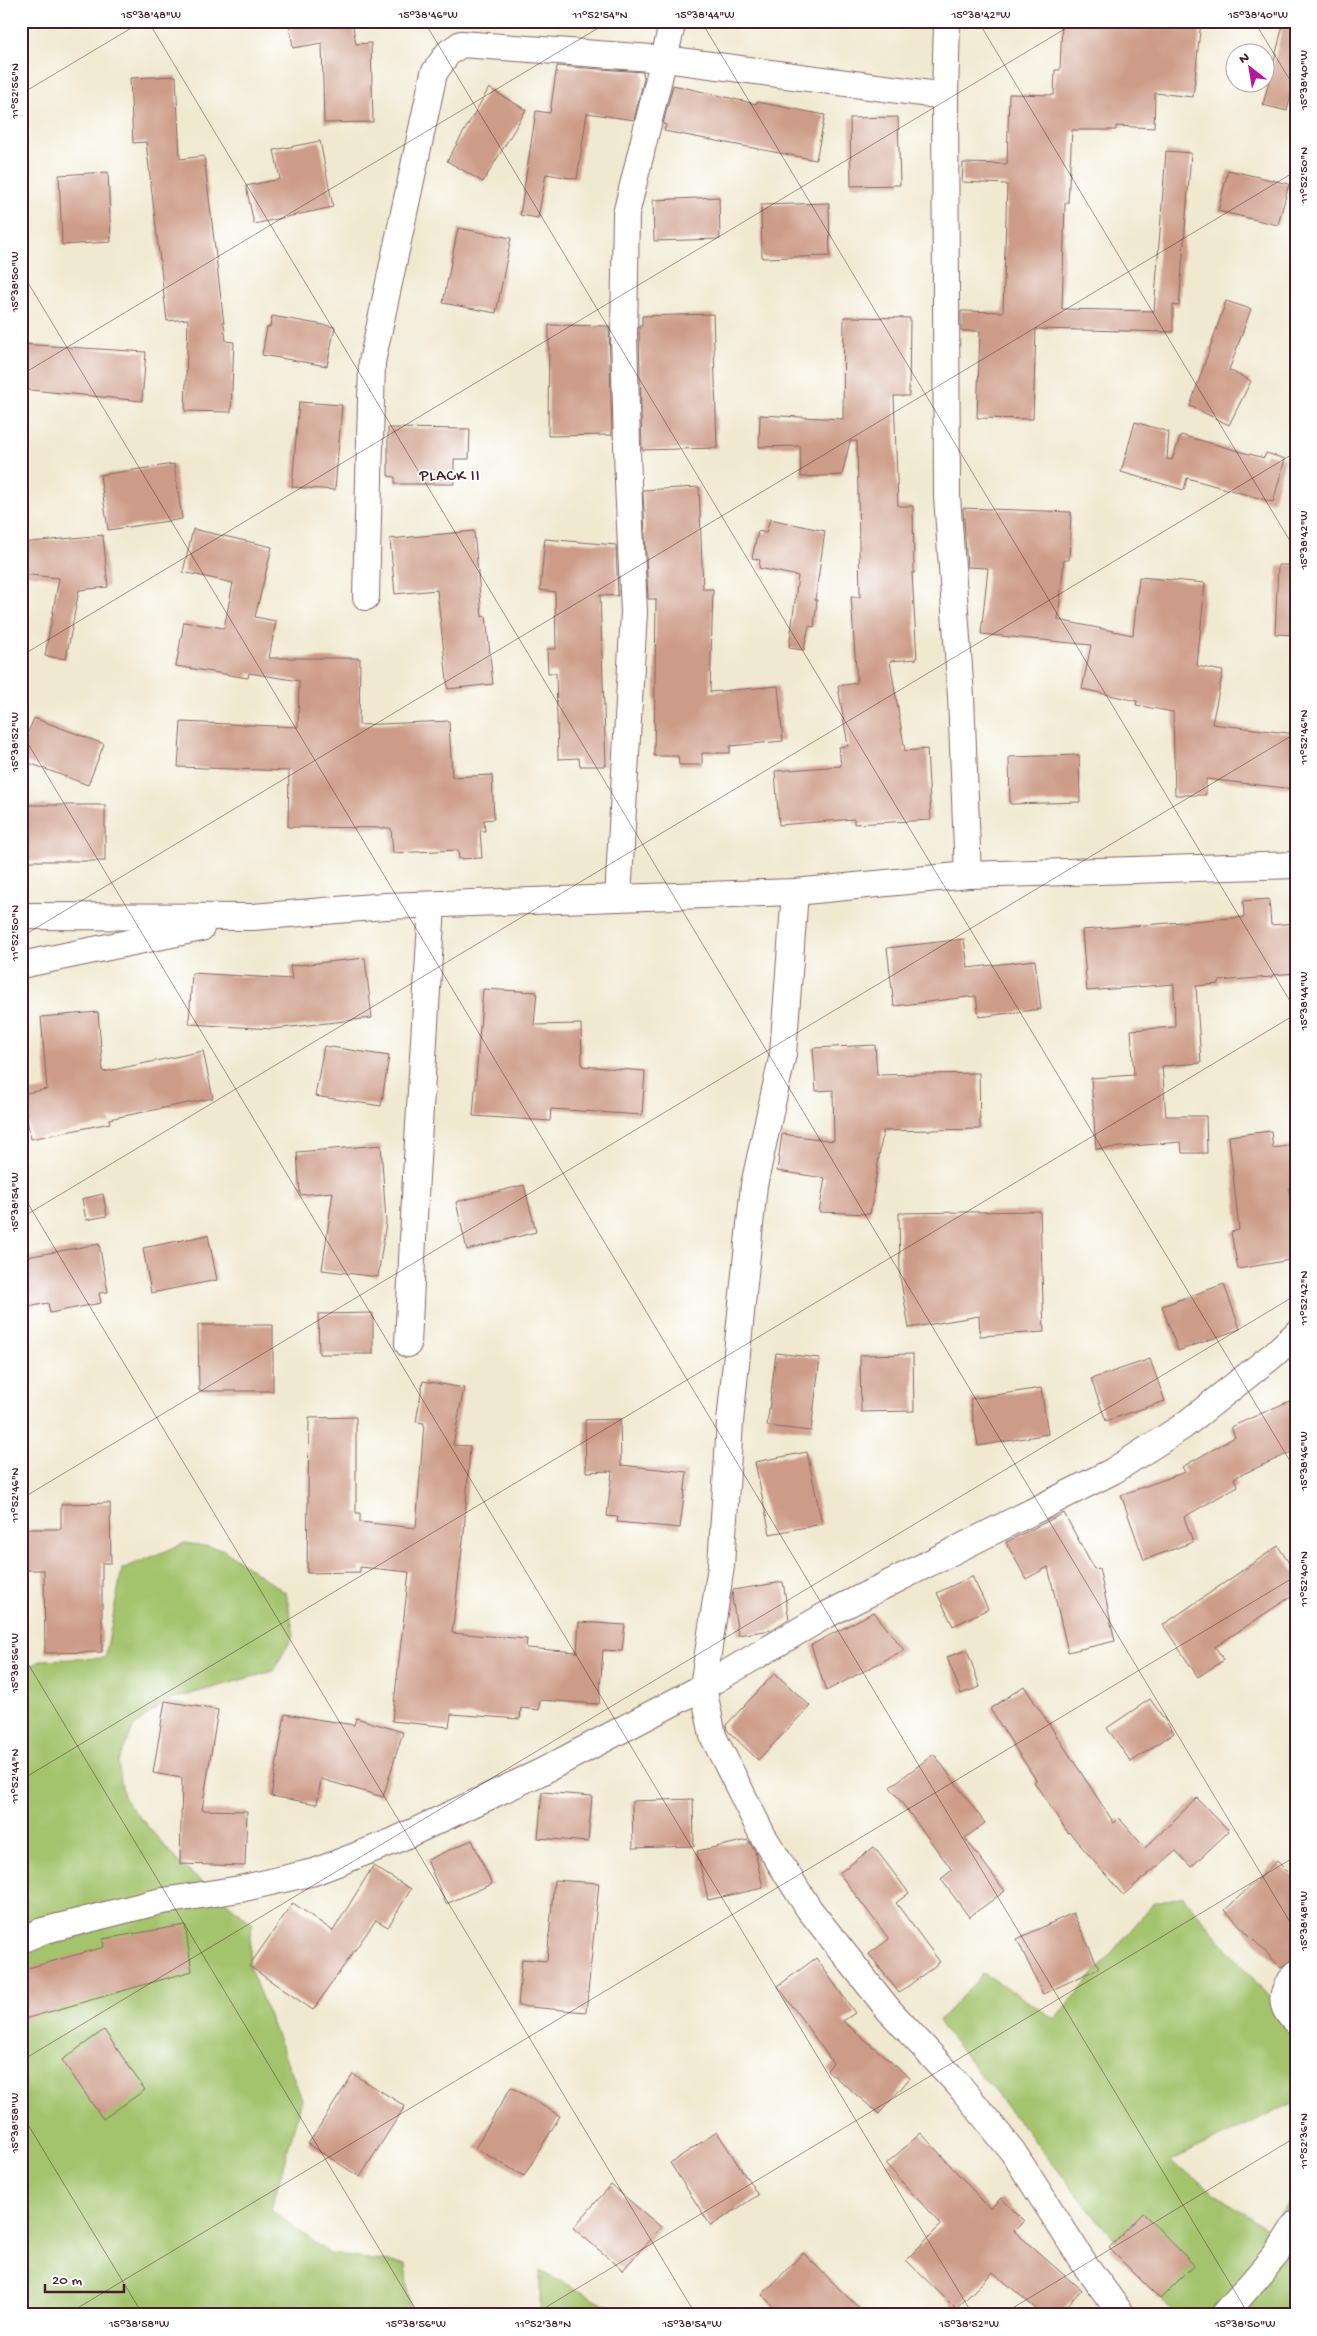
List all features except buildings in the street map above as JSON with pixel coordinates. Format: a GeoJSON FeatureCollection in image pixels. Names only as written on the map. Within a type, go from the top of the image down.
{"type":"FeatureCollection","features":[{"type":"Feature","properties":{"kind":"street"},"geometry":{"type":"LineString","coordinates":[[618,898],[634,612],[624,334],[626,214],[673,21]]}},
{"type":"Feature","properties":{"kind":"street"},"geometry":{"type":"LineString","coordinates":[[948,21],[945,96],[947,496],[961,696],[968,875]]}},
{"type":"Feature","properties":{"kind":"street"},"geometry":{"type":"LineString","coordinates":[[366,596],[372,362],[434,73],[448,53],[461,44],[665,59],[945,96]]}},
{"type":"Feature","properties":{"kind":"street"},"geometry":{"type":"LineString","coordinates":[[21,916],[253,918],[385,906],[795,892],[968,875],[1296,865]]}},
{"type":"Feature","properties":{"kind":"street"},"geometry":{"type":"LineString","coordinates":[[795,892],[783,1054],[754,1185],[730,1422],[721,1566],[703,1687],[713,1736],[763,1836],[809,1909],[888,2009],[958,2084],[1013,2152],[1086,2266],[1122,2315]]}},
{"type":"Feature","properties":{"kind":"street"},"geometry":{"type":"LineString","coordinates":[[408,1344],[416,1166],[432,905]]}},
{"type":"Feature","properties":{"kind":"street"},"geometry":{"type":"LineString","coordinates":[[21,965],[253,918]]}},
{"type":"Feature","properties":{"kind":"street"},"geometry":{"type":"LineString","coordinates":[[21,1940],[42,1931],[157,1902],[240,1889],[314,1872],[394,1841],[540,1772],[703,1687],[828,1614],[1113,1471],[1182,1427],[1272,1356],[1296,1334]]}},
{"type":"Feature","properties":{"kind":"street"},"geometry":{"type":"LineString","coordinates":[[1296,1974],[1290,1980],[1282,2002],[1285,2010],[1296,2022]]}},
{"type":"Feature","properties":{"kind":"street"},"geometry":{"type":"LineString","coordinates":[[1224,2315],[1279,2251],[1296,2224]]}},
{"type":"Feature","properties":{"kind":"green space"},"geometry":{"type":"Polygon","coordinates":[[[185,1543],[222,1549],[286,1593],[294,1635],[273,1671],[166,1701],[134,1726],[118,1762],[124,1799],[180,1864],[252,1923],[249,1966],[302,2099],[271,2210],[330,2254],[405,2264],[410,2315],[21,2315],[21,1671],[43,1660],[105,1658],[122,1569],[185,1543]]]}},
{"type":"Feature","properties":{"kind":"green space"},"geometry":{"type":"Polygon","coordinates":[[[1183,1896],[1296,2029],[1296,2101],[1170,2161],[1268,2230],[1296,2192],[1296,2315],[1175,2315],[938,2022],[984,1973],[1055,2019],[1153,1904],[1183,1896]]]}},
{"type":"Feature","properties":{"kind":"green space"},"geometry":{"type":"Polygon","coordinates":[[[540,2271],[627,2315],[540,2315],[540,2271]]]}},
{"type":"Feature","properties":{"kind":"district","name":"PLACK II"},"geometry":{"type":"Point","coordinates":[450,477]}}]}
